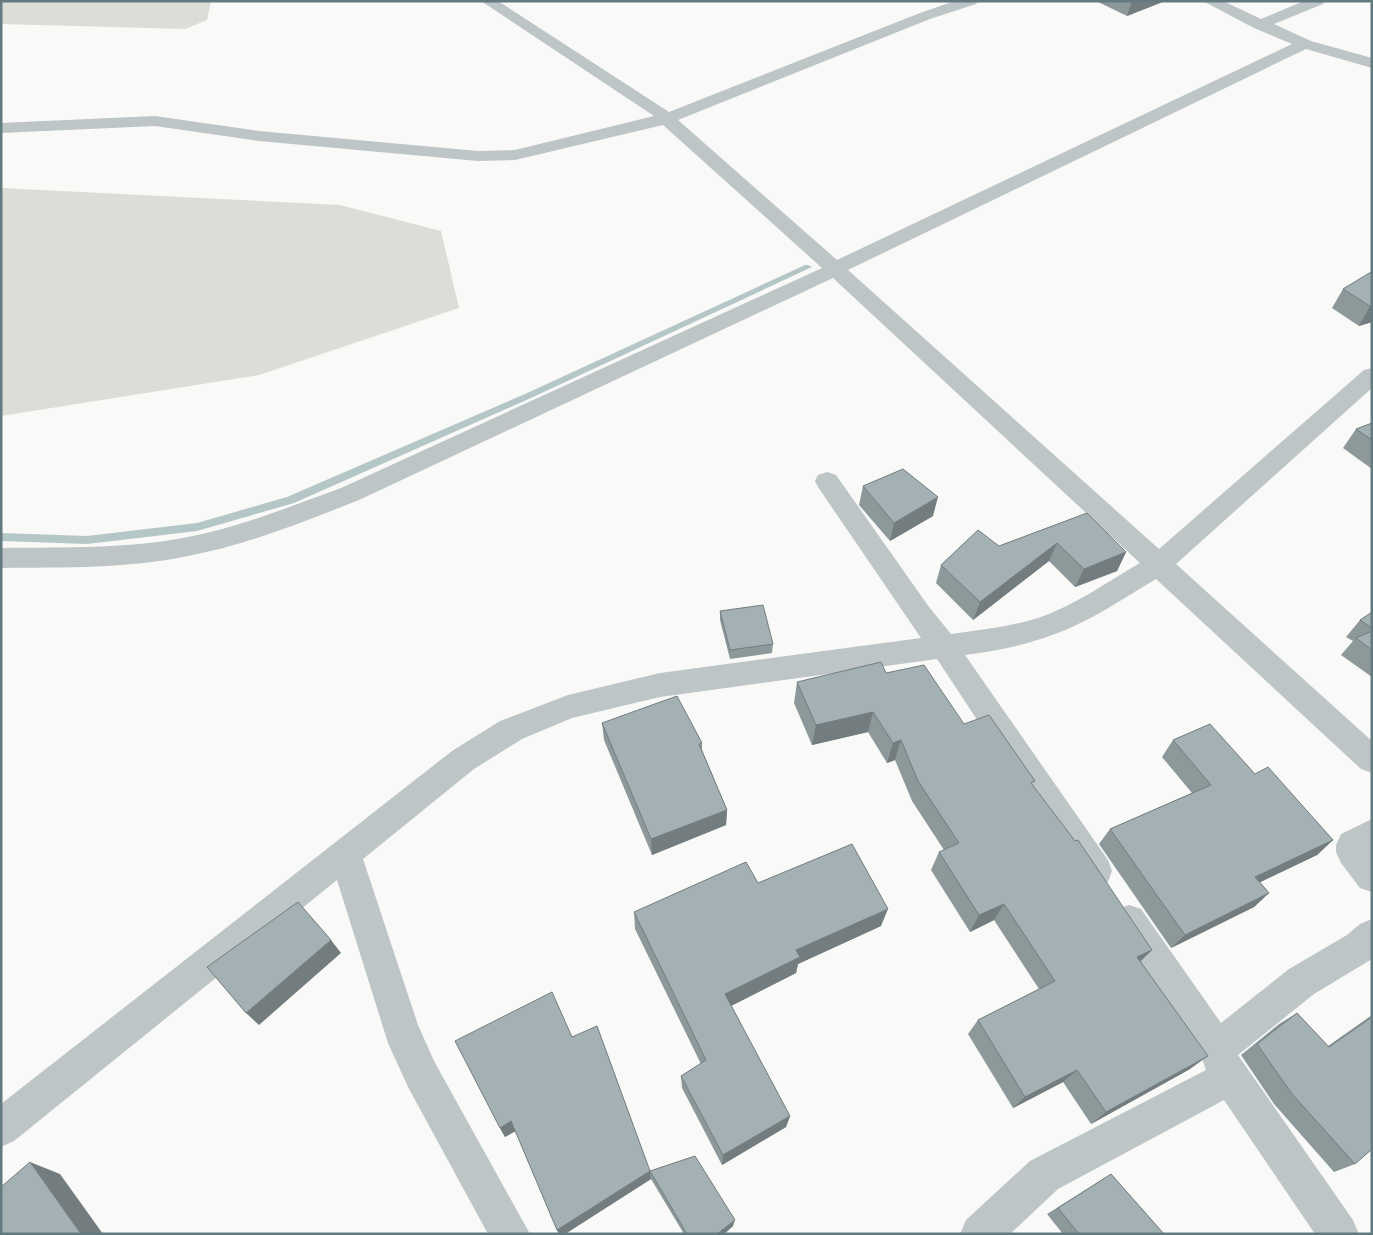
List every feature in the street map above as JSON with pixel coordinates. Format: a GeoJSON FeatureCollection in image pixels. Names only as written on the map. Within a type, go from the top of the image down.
{"type":"FeatureCollection","features":[{"type":"Feature","properties":{"kind":"street"},"geometry":{"type":"LineString","coordinates":[[488,1],[659,112],[835,269],[1158,565],[1368,750]]}},
{"type":"Feature","properties":{"kind":"street"},"geometry":{"type":"LineString","coordinates":[[1,128],[155,121],[259,136],[498,156],[533,152],[665,119],[925,16],[971,1]]}},
{"type":"Feature","properties":{"kind":"street"},"geometry":{"type":"LineString","coordinates":[[1210,1],[1259,25],[1305,44],[1372,63]]}},
{"type":"Feature","properties":{"kind":"street"},"geometry":{"type":"LineString","coordinates":[[1259,25],[1318,1]]}},
{"type":"Feature","properties":{"kind":"street"},"geometry":{"type":"LineString","coordinates":[[1,558],[124,554],[187,547],[296,514],[350,494],[835,269],[1305,44]]}},
{"type":"Feature","properties":{"kind":"street"},"geometry":{"type":"LineString","coordinates":[[1,1128],[462,760],[511,730],[568,707],[660,685],[943,645],[1006,638],[1047,626],[1096,602],[1158,565],[1372,375]]}},
{"type":"Feature","properties":{"kind":"street"},"geometry":{"type":"LineString","coordinates":[[827,482],[919,615],[943,645],[1225,1062],[1338,1234]]}},
{"type":"Feature","properties":{"kind":"street"},"geometry":{"type":"LineString","coordinates":[[1372,834],[1352,845],[1352,852],[1372,877]]}},
{"type":"Feature","properties":{"kind":"street"},"geometry":{"type":"LineString","coordinates":[[345,852],[401,1030],[421,1074],[510,1234]]}},
{"type":"Feature","properties":{"kind":"street"},"geometry":{"type":"LineString","coordinates":[[980,1234],[1044,1175],[1225,1062],[1314,972],[1364,945],[1372,936]]}},
{"type":"Feature","properties":{"kind":"shaded area"},"geometry":{"type":"Polygon","coordinates":[[[1,1],[211,1],[207,20],[185,29],[1,24],[1,1]]]}},
{"type":"Feature","properties":{"kind":"shaded area"},"geometry":{"type":"Polygon","coordinates":[[[1,188],[340,205],[441,231],[459,308],[259,375],[1,416],[1,188]]]}},
{"type":"Feature","properties":{"kind":"building"},"geometry":{"type":"Polygon","coordinates":[[[1371,272],[1372,306],[1370,306],[1343,289],[1371,272]]]}},
{"type":"Feature","properties":{"kind":"building"},"geometry":{"type":"Polygon","coordinates":[[[1372,423],[1372,440],[1356,429],[1372,423]]]}},
{"type":"Feature","properties":{"kind":"building"},"geometry":{"type":"Polygon","coordinates":[[[903,469],[938,497],[894,523],[863,486],[903,469]]]}},
{"type":"Feature","properties":{"kind":"building"},"geometry":{"type":"Polygon","coordinates":[[[1087,513],[1126,552],[1084,569],[1057,543],[980,602],[941,565],[978,530],[999,546],[1087,513]]]}},
{"type":"Feature","properties":{"kind":"building"},"geometry":{"type":"Polygon","coordinates":[[[763,605],[773,644],[730,650],[720,611],[763,605]]]}},
{"type":"Feature","properties":{"kind":"building"},"geometry":{"type":"Polygon","coordinates":[[[1372,612],[1372,628],[1360,620],[1372,612]]]}},
{"type":"Feature","properties":{"kind":"building"},"geometry":{"type":"Polygon","coordinates":[[[1372,631],[1372,650],[1356,638],[1372,631]]]}},
{"type":"Feature","properties":{"kind":"building"},"geometry":{"type":"Polygon","coordinates":[[[881,662],[886,673],[924,665],[964,724],[989,715],[1035,781],[1031,783],[1075,841],[1078,840],[1152,950],[1137,957],[1208,1056],[1106,1112],[1077,1070],[1025,1097],[978,1020],[1055,981],[1004,904],[979,915],[939,852],[959,843],[918,781],[901,740],[893,743],[873,712],[816,725],[797,682],[881,662]]]}},
{"type":"Feature","properties":{"kind":"building"},"geometry":{"type":"Polygon","coordinates":[[[677,696],[702,743],[699,744],[727,810],[651,839],[602,723],[677,696]]]}},
{"type":"Feature","properties":{"kind":"building"},"geometry":{"type":"Polygon","coordinates":[[[1210,724],[1255,774],[1268,767],[1333,840],[1255,877],[1269,893],[1185,935],[1110,829],[1211,785],[1173,740],[1210,724]]]}},
{"type":"Feature","properties":{"kind":"building"},"geometry":{"type":"Polygon","coordinates":[[[852,844],[888,909],[796,950],[800,957],[725,994],[790,1116],[723,1155],[681,1076],[706,1060],[634,912],[746,862],[758,883],[852,844]]]}},
{"type":"Feature","properties":{"kind":"building"},"geometry":{"type":"Polygon","coordinates":[[[298,902],[331,940],[246,1013],[207,967],[298,902]]]}},
{"type":"Feature","properties":{"kind":"building"},"geometry":{"type":"Polygon","coordinates":[[[552,992],[572,1037],[597,1026],[650,1171],[557,1230],[511,1121],[500,1128],[455,1041],[552,992]]]}},
{"type":"Feature","properties":{"kind":"building"},"geometry":{"type":"Polygon","coordinates":[[[1297,1013],[1329,1047],[1372,1017],[1372,1149],[1355,1164],[1292,1094],[1257,1044],[1297,1013]]]}},
{"type":"Feature","properties":{"kind":"building"},"geometry":{"type":"Polygon","coordinates":[[[695,1156],[735,1220],[717,1234],[687,1234],[650,1171],[695,1156]]]}},
{"type":"Feature","properties":{"kind":"building"},"geometry":{"type":"Polygon","coordinates":[[[30,1162],[81,1234],[1,1234],[1,1187],[30,1162]]]}},
{"type":"Feature","properties":{"kind":"building"},"geometry":{"type":"Polygon","coordinates":[[[1111,1174],[1164,1234],[1079,1234],[1058,1208],[1111,1174]]]}},
{"type":"Feature","properties":{"kind":"waterway"},"geometry":{"type":"LineString","coordinates":[[1,537],[87,540],[197,527],[290,500],[528,396],[808,267]]}}]}
